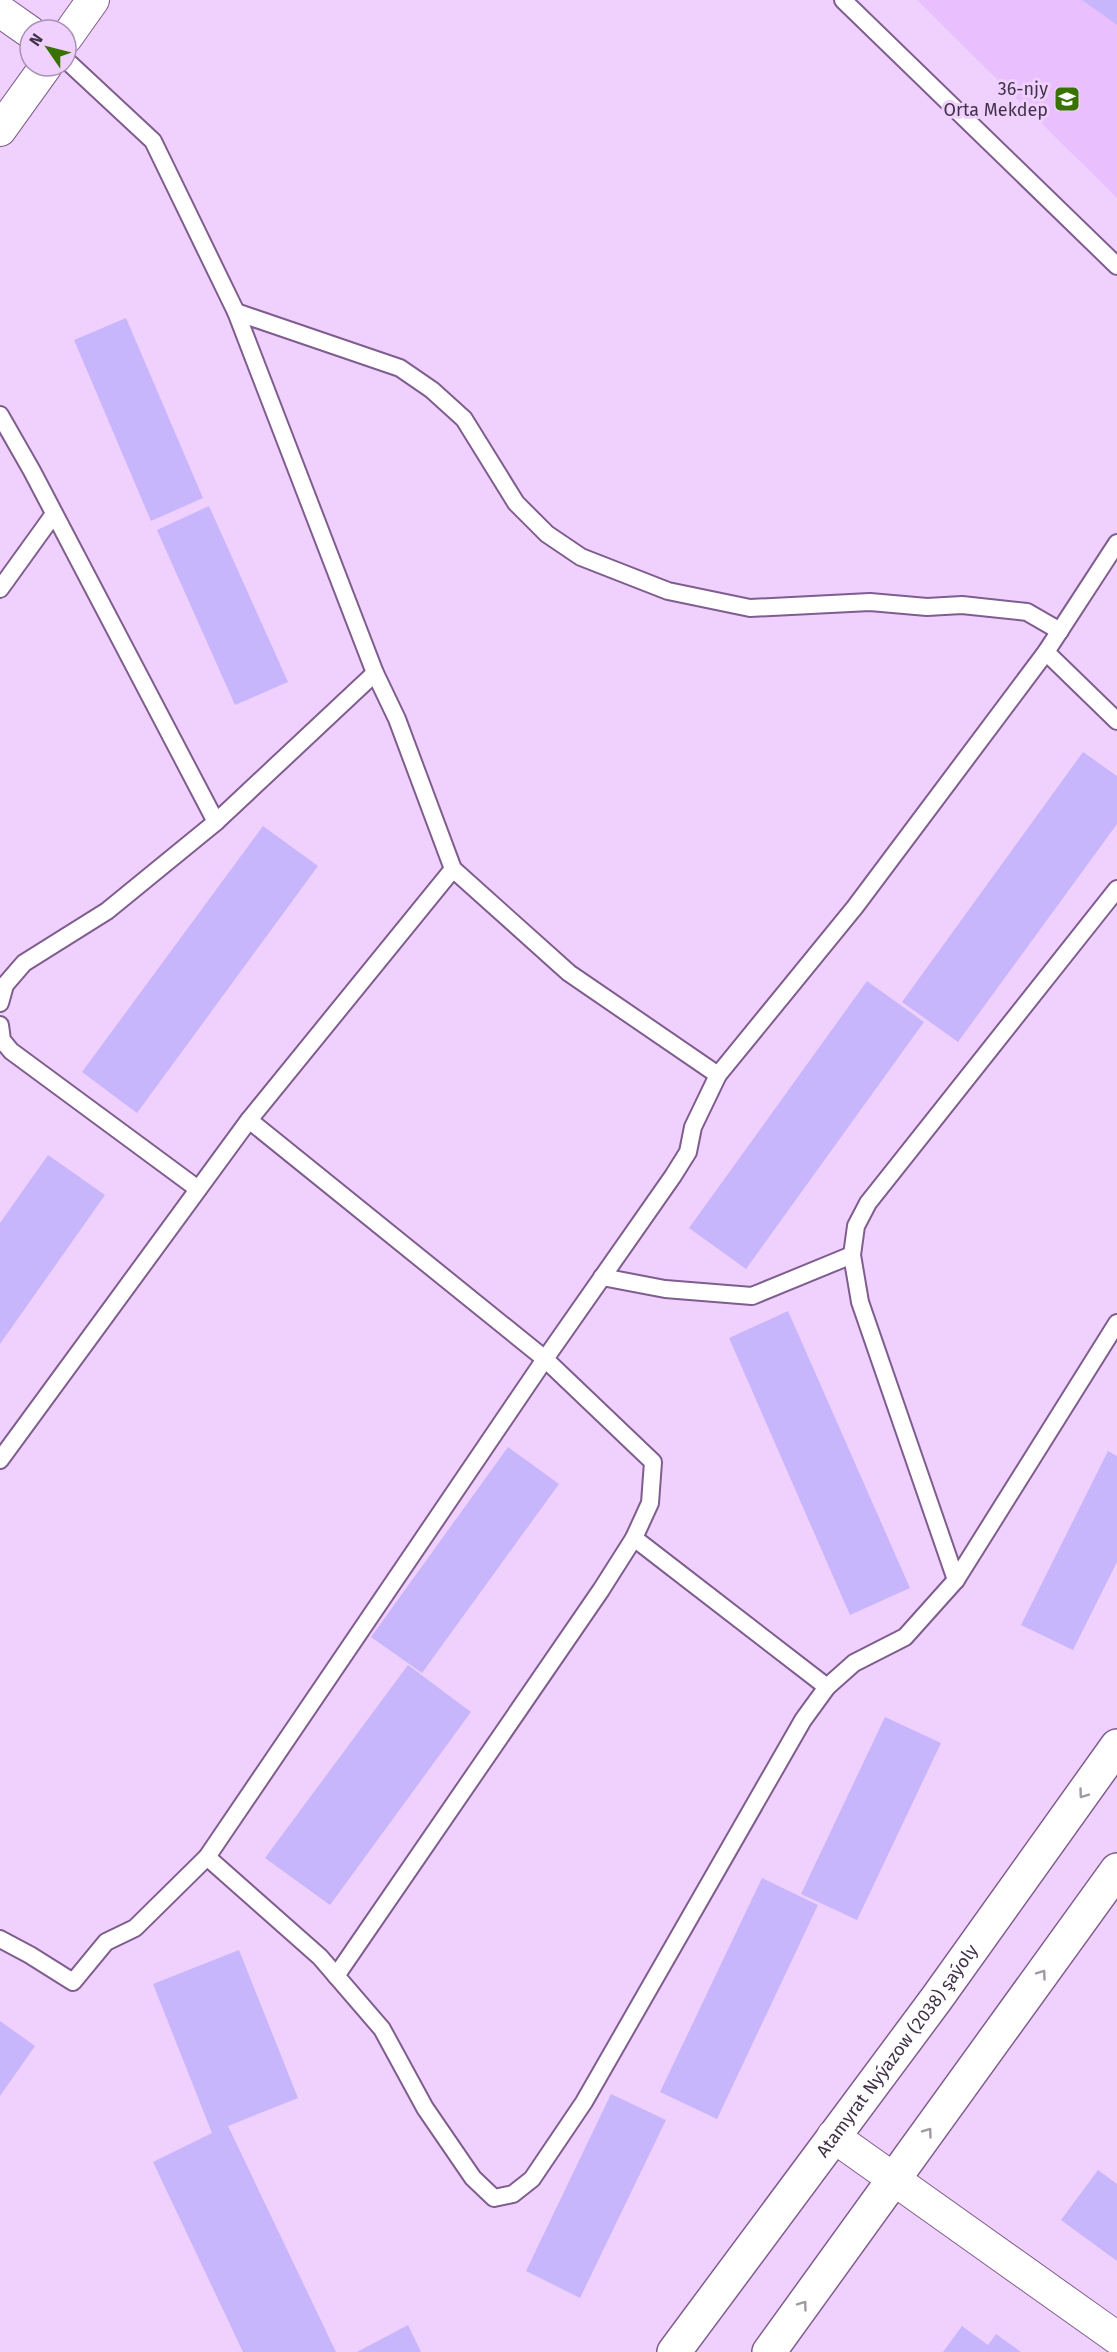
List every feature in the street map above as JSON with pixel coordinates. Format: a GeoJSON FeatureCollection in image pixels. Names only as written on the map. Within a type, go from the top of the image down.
{"type":"FeatureCollection","features":[{"type":"Feature","properties":{"kind":"main road","name":"Atamyrat Nyýazow (2038) şaýoly"},"geometry":{"type":"LineString","coordinates":[[674,2352],[937,1998],[1117,1746]]}},
{"type":"Feature","properties":{"kind":"main road"},"geometry":{"type":"LineString","coordinates":[[769,2352],[1117,1870]]}},
{"type":"Feature","properties":{"kind":"main road"},"geometry":{"type":"LineString","coordinates":[[650,2352],[833,2136]]}},
{"type":"Feature","properties":{"kind":"street"},"geometry":{"type":"LineString","coordinates":[[78,21],[93,0]]}},
{"type":"Feature","properties":{"kind":"street"},"geometry":{"type":"LineString","coordinates":[[0,11],[18,24]]}},
{"type":"Feature","properties":{"kind":"street"},"geometry":{"type":"LineString","coordinates":[[0,130],[37,78]]}},
{"type":"Feature","properties":{"kind":"street"},"geometry":{"type":"LineString","coordinates":[[833,2136],[1117,2337]]}},
{"type":"Feature","properties":{"kind":"lane"},"geometry":{"type":"LineString","coordinates":[[843,0],[1117,266]]}},
{"type":"Feature","properties":{"kind":"lane"},"geometry":{"type":"LineString","coordinates":[[78,71],[153,141],[236,312],[375,673],[398,719],[453,869],[568,973],[718,1075]]}},
{"type":"Feature","properties":{"kind":"lane"},"geometry":{"type":"LineString","coordinates":[[236,312],[400,368],[464,419],[516,503],[547,534],[592,562],[668,591],[750,608],[870,602],[927,607],[962,605],[1027,612],[1060,631]]}},
{"type":"Feature","properties":{"kind":"lane"},"geometry":{"type":"LineString","coordinates":[[0,415],[216,822]]}},
{"type":"Feature","properties":{"kind":"lane"},"geometry":{"type":"LineString","coordinates":[[0,589],[54,514]]}},
{"type":"Feature","properties":{"kind":"lane"},"geometry":{"type":"LineString","coordinates":[[0,1939],[73,1982],[106,1942],[135,1928],[207,1857],[688,1152],[693,1127],[718,1075],[855,907],[1047,652],[1117,543]]}},
{"type":"Feature","properties":{"kind":"lane"},"geometry":{"type":"LineString","coordinates":[[1047,652],[1117,721]]}},
{"type":"Feature","properties":{"kind":"lane"},"geometry":{"type":"LineString","coordinates":[[0,1003],[5,985],[24,963],[107,911],[216,822],[375,673]]}},
{"type":"Feature","properties":{"kind":"lane"},"geometry":{"type":"LineString","coordinates":[[0,1460],[249,1120],[453,869]]}},
{"type":"Feature","properties":{"kind":"lane"},"geometry":{"type":"LineString","coordinates":[[956,1580],[860,1302],[852,1255],[856,1226],[868,1203],[1114,899]]}},
{"type":"Feature","properties":{"kind":"lane"},"geometry":{"type":"LineString","coordinates":[[0,1025],[2,1040],[11,1052],[198,1189]]}},
{"type":"Feature","properties":{"kind":"lane"},"geometry":{"type":"LineString","coordinates":[[249,1120],[545,1359],[653,1462],[651,1503],[634,1538],[601,1590],[336,1976]]}},
{"type":"Feature","properties":{"kind":"lane"},"geometry":{"type":"LineString","coordinates":[[602,1277],[665,1289],[752,1296],[852,1255]]}},
{"type":"Feature","properties":{"kind":"lane"},"geometry":{"type":"LineString","coordinates":[[207,1857],[320,1957],[382,2029],[425,2108],[473,2178],[494,2198],[513,2194],[532,2179],[584,2102],[803,1720],[827,1687],[854,1664],[905,1637],[956,1580],[1117,1323]]}},
{"type":"Feature","properties":{"kind":"lane"},"geometry":{"type":"LineString","coordinates":[[634,1538],[827,1687]]}},
{"type":"Feature","properties":{"kind":"shaded area","name":"36-njy Orta Mekdep"},"geometry":{"type":"Polygon","coordinates":[[[917,0],[1117,0],[1117,198],[917,0]]]}},
{"type":"Feature","properties":{"kind":"building"},"geometry":{"type":"Polygon","coordinates":[[[1082,0],[1117,0],[1117,25],[1082,0]]]}},
{"type":"Feature","properties":{"kind":"building"},"geometry":{"type":"Polygon","coordinates":[[[126,318],[203,498],[151,521],[74,340],[126,318]]]}},
{"type":"Feature","properties":{"kind":"building"},"geometry":{"type":"Polygon","coordinates":[[[209,506],[288,682],[235,705],[157,530],[209,506]]]}},
{"type":"Feature","properties":{"kind":"building"},"geometry":{"type":"Polygon","coordinates":[[[1083,752],[1117,776],[1117,824],[958,1042],[902,1002],[1083,752]]]}},
{"type":"Feature","properties":{"kind":"building"},"geometry":{"type":"Polygon","coordinates":[[[263,826],[318,866],[137,1113],[82,1072],[263,826]]]}},
{"type":"Feature","properties":{"kind":"building"},"geometry":{"type":"Polygon","coordinates":[[[867,981],[924,1022],[746,1269],[689,1228],[867,981]]]}},
{"type":"Feature","properties":{"kind":"building"},"geometry":{"type":"Polygon","coordinates":[[[48,1155],[105,1195],[0,1344],[0,1223],[48,1155]]]}},
{"type":"Feature","properties":{"kind":"building"},"geometry":{"type":"Polygon","coordinates":[[[788,1311],[910,1588],[850,1615],[729,1338],[788,1311]]]}},
{"type":"Feature","properties":{"kind":"building"},"geometry":{"type":"Polygon","coordinates":[[[508,1447],[559,1484],[422,1673],[371,1637],[508,1447]]]}},
{"type":"Feature","properties":{"kind":"building"},"geometry":{"type":"Polygon","coordinates":[[[1108,1451],[1117,1456],[1117,1562],[1073,1650],[1021,1625],[1108,1451]]]}},
{"type":"Feature","properties":{"kind":"building"},"geometry":{"type":"Polygon","coordinates":[[[408,1665],[471,1712],[330,1905],[265,1858],[408,1665]]]}},
{"type":"Feature","properties":{"kind":"building"},"geometry":{"type":"Polygon","coordinates":[[[885,1717],[941,1743],[857,1920],[801,1894],[885,1717]]]}},
{"type":"Feature","properties":{"kind":"building"},"geometry":{"type":"Polygon","coordinates":[[[762,1878],[818,1905],[717,2119],[660,2092],[762,1878]]]}},
{"type":"Feature","properties":{"kind":"building"},"geometry":{"type":"Polygon","coordinates":[[[239,1950],[298,2098],[228,2126],[336,2352],[243,2352],[153,2162],[212,2133],[153,1984],[239,1950]]]}},
{"type":"Feature","properties":{"kind":"building"},"geometry":{"type":"Polygon","coordinates":[[[0,2021],[35,2046],[0,2096],[0,2021]]]}},
{"type":"Feature","properties":{"kind":"building"},"geometry":{"type":"Polygon","coordinates":[[[611,2094],[666,2120],[580,2298],[526,2271],[611,2094]]]}},
{"type":"Feature","properties":{"kind":"building"},"geometry":{"type":"Polygon","coordinates":[[[1098,2170],[1117,2184],[1117,2261],[1061,2220],[1098,2170]]]}},
{"type":"Feature","properties":{"kind":"building"},"geometry":{"type":"Polygon","coordinates":[[[408,2325],[421,2352],[357,2352],[408,2325]]]}},
{"type":"Feature","properties":{"kind":"building"},"geometry":{"type":"Polygon","coordinates":[[[962,2326],[988,2345],[996,2334],[1021,2352],[943,2352],[962,2326]]]}},
{"type":"Feature","properties":{"kind":"place","name":"36-njy Orta Mekdep"},"geometry":{"type":"Point","coordinates":[1067,99]}}]}
